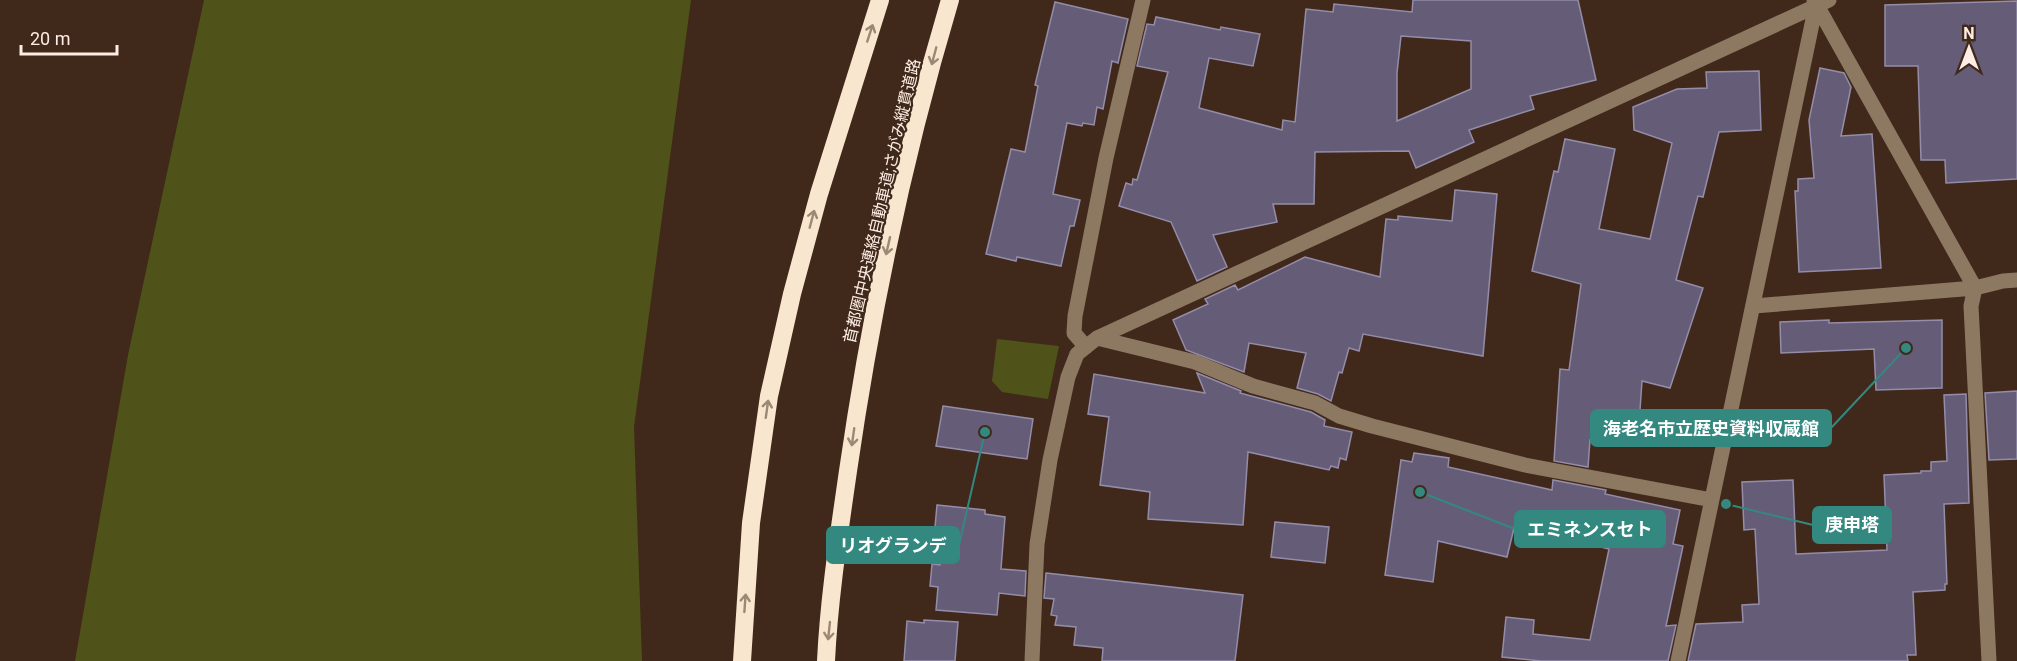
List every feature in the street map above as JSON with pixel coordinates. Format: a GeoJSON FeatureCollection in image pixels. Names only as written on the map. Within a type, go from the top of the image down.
{"type":"FeatureCollection","features":[{"type":"Feature","properties":{"kind":"highway"},"geometry":{"type":"LineString","coordinates":[[742,661],[751,523],[769,396],[792,294],[819,194],[880,0]]}},
{"type":"Feature","properties":{"kind":"highway","name":"首都圏中央連絡自動車道;さがみ縦貫道路"},"geometry":{"type":"LineString","coordinates":[[826,661],[844,498],[857,408],[879,288],[910,148],[950,0]]}},
{"type":"Feature","properties":{"kind":"street"},"geometry":{"type":"LineString","coordinates":[[1143,0],[1106,158],[1075,316],[1074,333],[1091,343],[1195,362],[1253,386],[1315,403],[1339,416],[1372,426],[1525,465],[1712,501]]}},
{"type":"Feature","properties":{"kind":"street"},"geometry":{"type":"LineString","coordinates":[[1032,661],[1037,544],[1050,460],[1068,377],[1077,354],[1091,343],[1820,2]]}},
{"type":"Feature","properties":{"kind":"street"},"geometry":{"type":"LineString","coordinates":[[1820,2],[1975,288],[1971,306],[1989,661]]}},
{"type":"Feature","properties":{"kind":"street"},"geometry":{"type":"LineString","coordinates":[[1678,661],[1820,2]]}},
{"type":"Feature","properties":{"kind":"street"},"geometry":{"type":"LineString","coordinates":[[1754,306],[1975,288],[2017,280]]}},
{"type":"Feature","properties":{"kind":"shaded area"},"geometry":{"type":"Polygon","coordinates":[[[204,0],[691,0],[634,427],[642,661],[75,661],[128,355],[204,0]]]}},
{"type":"Feature","properties":{"kind":"shaded area"},"geometry":{"type":"Polygon","coordinates":[[[997,339],[1059,346],[1048,399],[1002,392],[992,381],[997,339]]]}},
{"type":"Feature","properties":{"kind":"building"},"geometry":{"type":"Polygon","coordinates":[[[1413,0],[1578,0],[1596,80],[1530,96],[1534,109],[1469,130],[1474,142],[1416,168],[1409,151],[1315,152],[1314,204],[1273,204],[1277,222],[1213,235],[1227,267],[1197,281],[1171,222],[1119,206],[1126,183],[1132,185],[1133,179],[1137,180],[1168,72],[1137,66],[1147,24],[1154,25],[1156,17],[1220,30],[1221,27],[1260,34],[1253,66],[1209,58],[1199,108],[1282,130],[1283,120],[1295,122],[1306,9],[1333,12],[1334,4],[1412,12],[1413,0]],[[1401,36],[1397,73],[1397,121],[1471,89],[1471,41],[1401,36]]]}},
{"type":"Feature","properties":{"kind":"building"},"geometry":{"type":"Polygon","coordinates":[[[2017,1],[2017,179],[1946,183],[1945,160],[1921,160],[1918,66],[1885,66],[1885,5],[2017,1]]]}},
{"type":"Feature","properties":{"kind":"building"},"geometry":{"type":"Polygon","coordinates":[[[1055,2],[1128,19],[1118,63],[1112,61],[1103,109],[1097,107],[1094,125],[1083,123],[1082,126],[1067,123],[1053,194],[1080,200],[1074,226],[1070,226],[1061,266],[1017,257],[1016,261],[986,254],[1011,149],[1025,152],[1038,86],[1035,85],[1055,2]]]}},
{"type":"Feature","properties":{"kind":"building"},"geometry":{"type":"Polygon","coordinates":[[[1820,68],[1844,73],[1851,87],[1841,136],[1872,134],[1881,268],[1799,272],[1795,191],[1798,191],[1798,179],[1814,178],[1809,120],[1820,68]]]}},
{"type":"Feature","properties":{"kind":"building"},"geometry":{"type":"Polygon","coordinates":[[[1759,71],[1761,130],[1719,132],[1703,197],[1698,196],[1676,280],[1703,288],[1670,388],[1642,381],[1638,439],[1631,438],[1631,443],[1590,440],[1588,467],[1554,461],[1560,369],[1569,370],[1581,284],[1532,271],[1554,171],[1558,172],[1565,139],[1615,149],[1599,229],[1650,239],[1672,143],[1634,130],[1633,107],[1677,89],[1707,88],[1706,72],[1759,71]]]}},
{"type":"Feature","properties":{"kind":"building"},"geometry":{"type":"Polygon","coordinates":[[[1455,190],[1497,194],[1483,356],[1363,334],[1359,351],[1349,348],[1331,401],[1318,394],[1297,388],[1306,353],[1249,343],[1244,372],[1186,350],[1173,320],[1208,304],[1205,299],[1235,285],[1238,290],[1305,257],[1380,277],[1386,219],[1398,220],[1398,216],[1452,221],[1455,190]]]}},
{"type":"Feature","properties":{"kind":"building"},"geometry":{"type":"Polygon","coordinates":[[[1829,320],[1829,323],[1942,320],[1942,388],[1876,390],[1874,349],[1781,353],[1780,322],[1829,320]]]}},
{"type":"Feature","properties":{"kind":"building"},"geometry":{"type":"Polygon","coordinates":[[[1197,373],[1241,391],[1240,393],[1311,412],[1325,420],[1324,426],[1352,432],[1346,460],[1340,458],[1338,468],[1331,466],[1329,470],[1248,452],[1243,525],[1148,519],[1150,492],[1100,485],[1109,417],[1088,414],[1094,374],[1205,393],[1197,373]]]}},
{"type":"Feature","properties":{"kind":"building"},"geometry":{"type":"Polygon","coordinates":[[[2017,391],[2017,459],[1989,460],[1985,393],[2017,391]]]}},
{"type":"Feature","properties":{"kind":"building"},"geometry":{"type":"Polygon","coordinates":[[[1966,394],[1969,503],[1944,504],[1947,584],[1945,584],[1945,590],[1913,592],[1916,655],[1907,655],[1908,661],[1688,661],[1696,624],[1743,622],[1742,605],[1759,604],[1755,529],[1744,530],[1742,482],[1793,480],[1796,554],[1887,550],[1884,475],[1931,471],[1931,462],[1947,461],[1944,395],[1966,394]]]}},
{"type":"Feature","properties":{"kind":"building"},"geometry":{"type":"Polygon","coordinates":[[[943,406],[1033,419],[1027,459],[936,446],[943,406]]]}},
{"type":"Feature","properties":{"kind":"building"},"geometry":{"type":"Polygon","coordinates":[[[1414,453],[1449,458],[1448,467],[1552,490],[1553,480],[1606,490],[1605,494],[1680,510],[1673,544],[1683,546],[1666,626],[1676,625],[1668,661],[1541,661],[1502,657],[1506,617],[1534,620],[1533,634],[1590,640],[1609,549],[1564,538],[1565,531],[1516,520],[1507,557],[1438,541],[1433,582],[1385,575],[1401,460],[1412,462],[1414,453]]]}},
{"type":"Feature","properties":{"kind":"building"},"geometry":{"type":"Polygon","coordinates":[[[937,505],[985,510],[985,514],[1005,517],[1001,569],[1026,571],[1025,596],[999,593],[997,615],[936,610],[938,587],[930,586],[932,564],[940,565],[941,549],[933,549],[937,505]]]}},
{"type":"Feature","properties":{"kind":"building"},"geometry":{"type":"Polygon","coordinates":[[[1275,522],[1329,527],[1325,563],[1271,557],[1275,522]]]}},
{"type":"Feature","properties":{"kind":"building"},"geometry":{"type":"Polygon","coordinates":[[[1046,573],[1243,595],[1235,661],[1102,661],[1103,648],[1074,645],[1076,627],[1055,625],[1057,616],[1051,615],[1054,599],[1044,598],[1046,573]]]}},
{"type":"Feature","properties":{"kind":"building"},"geometry":{"type":"Polygon","coordinates":[[[924,620],[958,622],[955,661],[904,661],[907,621],[924,623],[924,620]]]}},
{"type":"Feature","properties":{"kind":"place","name":"海老名市立歴史資料収蔵館"},"geometry":{"type":"Point","coordinates":[1906,348]}},
{"type":"Feature","properties":{"kind":"place","name":"リオグランデ"},"geometry":{"type":"Point","coordinates":[985,432]}},
{"type":"Feature","properties":{"kind":"place","name":"エミネンスセト"},"geometry":{"type":"Point","coordinates":[1420,492]}},
{"type":"Feature","properties":{"kind":"place","name":"庚申塔"},"geometry":{"type":"Point","coordinates":[1726,504]}}]}
